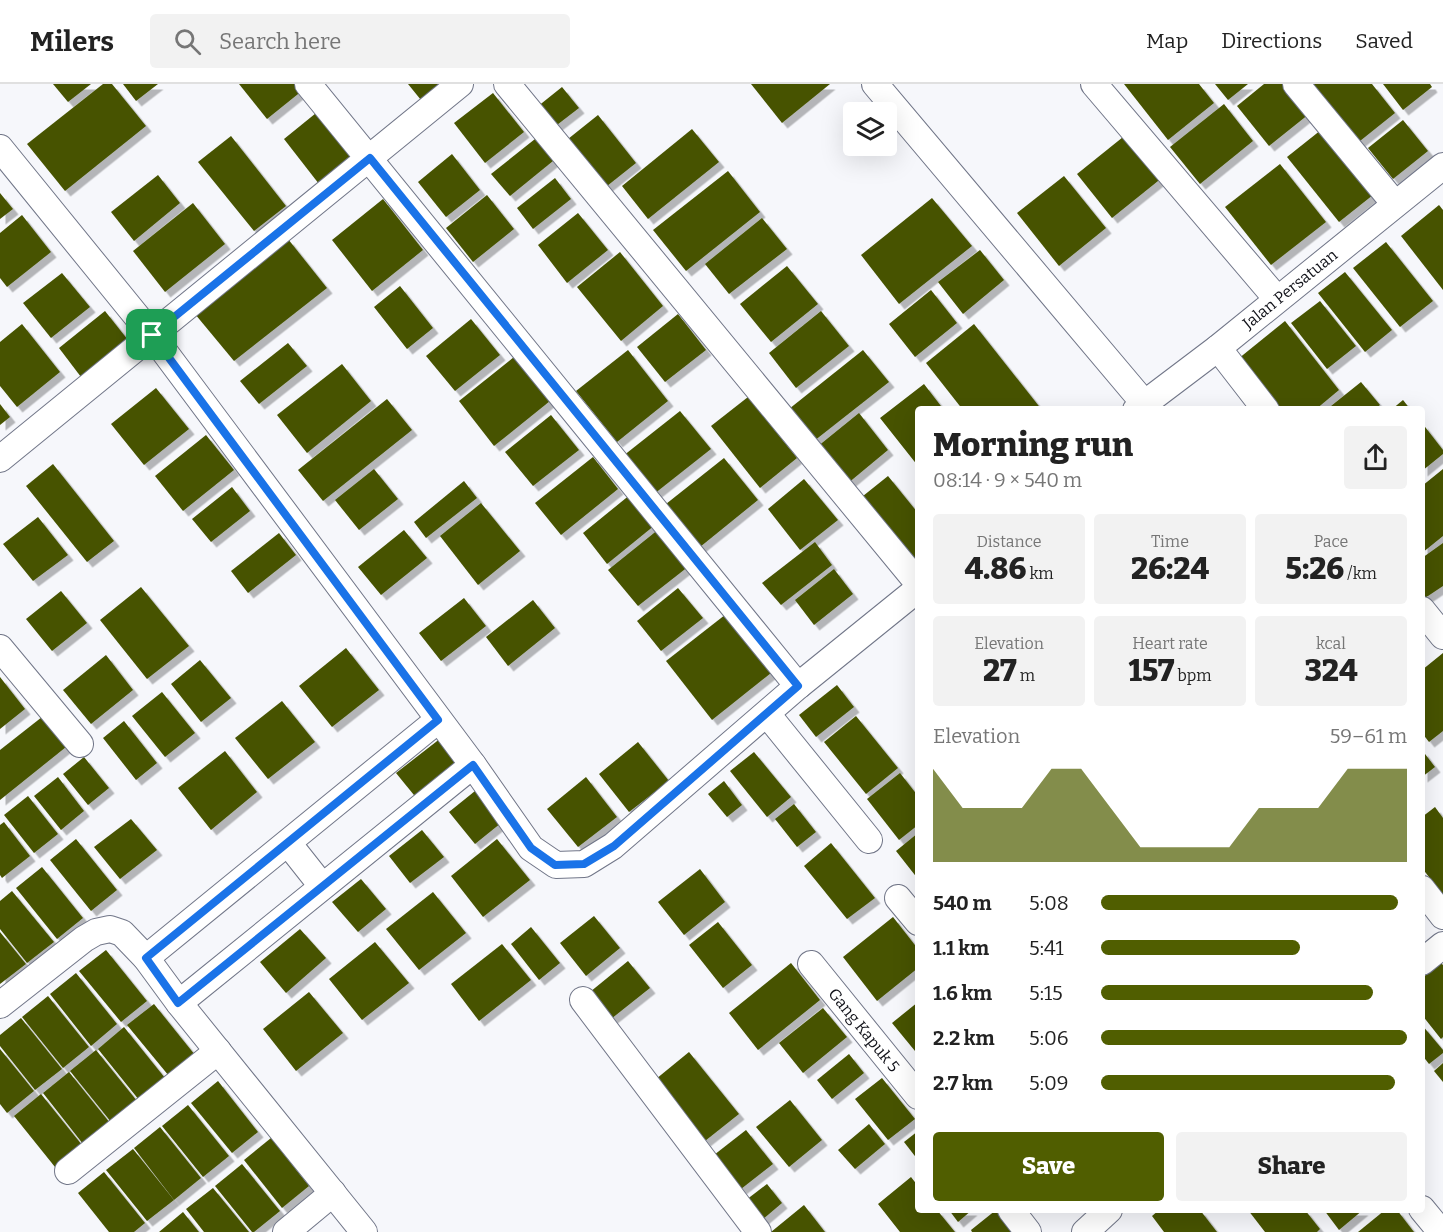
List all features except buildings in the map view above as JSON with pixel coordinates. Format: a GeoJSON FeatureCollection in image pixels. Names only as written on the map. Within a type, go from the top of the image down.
{"type":"FeatureCollection","features":[{"type":"Feature","properties":{"kind":"street"},"geometry":{"type":"LineString","coordinates":[[309,84],[798,686]]}},
{"type":"Feature","properties":{"kind":"street"},"geometry":{"type":"LineString","coordinates":[[0,459],[460,84]]}},
{"type":"Feature","properties":{"kind":"street"},"geometry":{"type":"LineString","coordinates":[[507,84],[915,579]]}},
{"type":"Feature","properties":{"kind":"street"},"geometry":{"type":"LineString","coordinates":[[875,84],[1140,406]]}},
{"type":"Feature","properties":{"kind":"street"},"geometry":{"type":"LineString","coordinates":[[1094,84],[1277,299]]}},
{"type":"Feature","properties":{"kind":"street"},"geometry":{"type":"LineString","coordinates":[[1296,84],[1395,204]]}},
{"type":"Feature","properties":{"kind":"street"},"geometry":{"type":"LineString","coordinates":[[0,148],[152,335],[473,765],[531,848],[555,865],[584,864],[614,846],[798,686],[915,591]]}},
{"type":"Feature","properties":{"kind":"street","name":"Jalan Persatuan"},"geometry":{"type":"LineString","coordinates":[[1140,406],[1218,348],[1443,166]]}},
{"type":"Feature","properties":{"kind":"street"},"geometry":{"type":"LineString","coordinates":[[1218,348],[1263,406]]}},
{"type":"Feature","properties":{"kind":"street"},"geometry":{"type":"LineString","coordinates":[[1425,613],[1443,636]]}},
{"type":"Feature","properties":{"kind":"street"},"geometry":{"type":"LineString","coordinates":[[0,648],[80,744]]}},
{"type":"Feature","properties":{"kind":"street"},"geometry":{"type":"LineString","coordinates":[[767,714],[869,840]]}},
{"type":"Feature","properties":{"kind":"street"},"geometry":{"type":"LineString","coordinates":[[146,958],[438,720]]}},
{"type":"Feature","properties":{"kind":"street"},"geometry":{"type":"LineString","coordinates":[[178,1003],[473,765]]}},
{"type":"Feature","properties":{"kind":"street"},"geometry":{"type":"LineString","coordinates":[[288,843],[322,886]]}},
{"type":"Feature","properties":{"kind":"street"},"geometry":{"type":"LineString","coordinates":[[1425,893],[1443,916]]}},
{"type":"Feature","properties":{"kind":"street"},"geometry":{"type":"LineString","coordinates":[[898,898],[915,918]]}},
{"type":"Feature","properties":{"kind":"street"},"geometry":{"type":"LineString","coordinates":[[0,1005],[84,939],[96,932],[110,929],[122,933],[146,958],[178,1003],[364,1232]]}},
{"type":"Feature","properties":{"kind":"street","name":"Gang Kapuk 5"},"geometry":{"type":"LineString","coordinates":[[810,964],[915,1092]]}},
{"type":"Feature","properties":{"kind":"street"},"geometry":{"type":"LineString","coordinates":[[583,1000],[758,1232]]}},
{"type":"Feature","properties":{"kind":"street"},"geometry":{"type":"LineString","coordinates":[[68,1171],[218,1051]]}},
{"type":"Feature","properties":{"kind":"street"},"geometry":{"type":"LineString","coordinates":[[286,1232],[333,1193]]}},
{"type":"Feature","properties":{"kind":"street"},"geometry":{"type":"LineString","coordinates":[[1013,1213],[1028,1232]]}},
{"type":"Feature","properties":{"kind":"street"},"geometry":{"type":"LineString","coordinates":[[1085,1232],[1106,1213]]}},
{"type":"Feature","properties":{"kind":"street"},"geometry":{"type":"LineString","coordinates":[[1425,1213],[1441,1232]]}},
{"type":"Feature","properties":{"kind":"route"},"geometry":{"type":"LineString","coordinates":[[370,158],[798,686],[614,846],[584,864],[555,865],[531,848],[473,765],[178,1003],[146,958],[438,720],[152,335],[370,158]]}}]}
